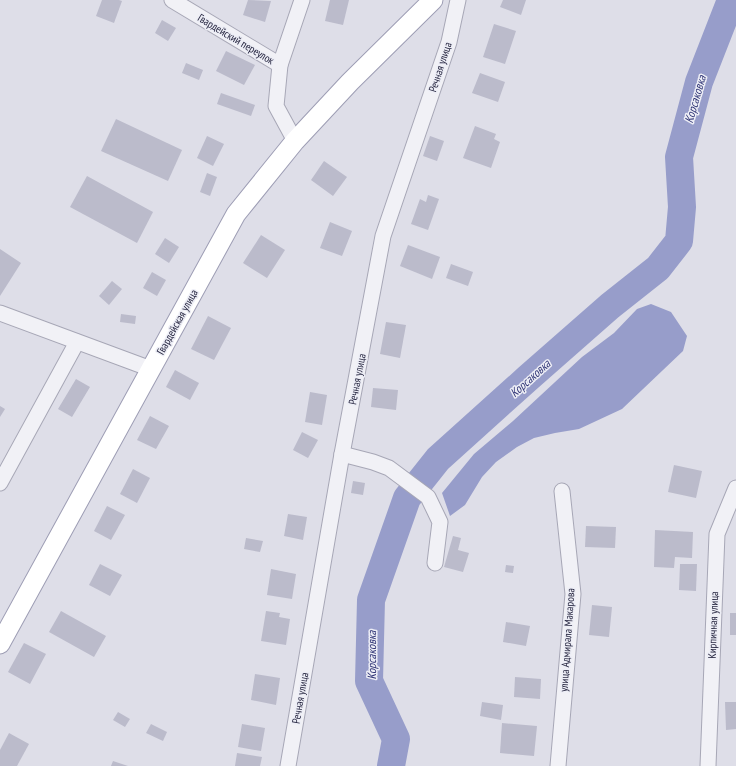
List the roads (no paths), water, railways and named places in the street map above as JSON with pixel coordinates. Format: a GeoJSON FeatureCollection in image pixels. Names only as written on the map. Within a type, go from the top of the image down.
{"type":"FeatureCollection","features":[{"type":"Feature","properties":{"kind":"main road","name":"Гвардейская улица"},"geometry":{"type":"LineString","coordinates":[[0,644],[236,214],[295,141],[350,82],[433,0]]}},
{"type":"Feature","properties":{"kind":"street","name":"Гвардейский переулок"},"geometry":{"type":"LineString","coordinates":[[172,0],[280,65]]}},
{"type":"Feature","properties":{"kind":"street"},"geometry":{"type":"LineString","coordinates":[[295,141],[276,106],[280,65],[302,0]]}},
{"type":"Feature","properties":{"kind":"street","name":"Речная улица"},"geometry":{"type":"LineString","coordinates":[[288,766],[342,454],[383,236],[448,42],[458,0]]}},
{"type":"Feature","properties":{"kind":"street"},"geometry":{"type":"LineString","coordinates":[[0,313],[151,369]]}},
{"type":"Feature","properties":{"kind":"street"},"geometry":{"type":"LineString","coordinates":[[0,483],[77,342]]}},
{"type":"Feature","properties":{"kind":"street"},"geometry":{"type":"LineString","coordinates":[[342,454],[389,468],[405,478],[428,497],[440,522],[435,564]]}},
{"type":"Feature","properties":{"kind":"street","name":"Кирпичная улица"},"geometry":{"type":"LineString","coordinates":[[708,766],[717,534],[736,488]]}},
{"type":"Feature","properties":{"kind":"street","name":"улица Адмирала Макарова"},"geometry":{"type":"LineString","coordinates":[[558,766],[573,594],[562,491]]}},
{"type":"Feature","properties":{"kind":"water"},"geometry":{"type":"Polygon","coordinates":[[[651,304],[671,312],[687,336],[683,351],[622,409],[579,429],[534,438],[517,447],[496,462],[482,477],[465,505],[450,516],[442,493],[474,454],[513,421],[582,357],[614,333],[637,309],[651,304]]]}},
{"type":"Feature","properties":{"kind":"waterway","name":"Корсаковка"},"geometry":{"type":"LineString","coordinates":[[391,766],[396,739],[369,681],[371,600],[407,498],[438,459],[610,306],[658,268],[679,241],[682,207],[679,157],[699,82],[731,0]]}}]}
